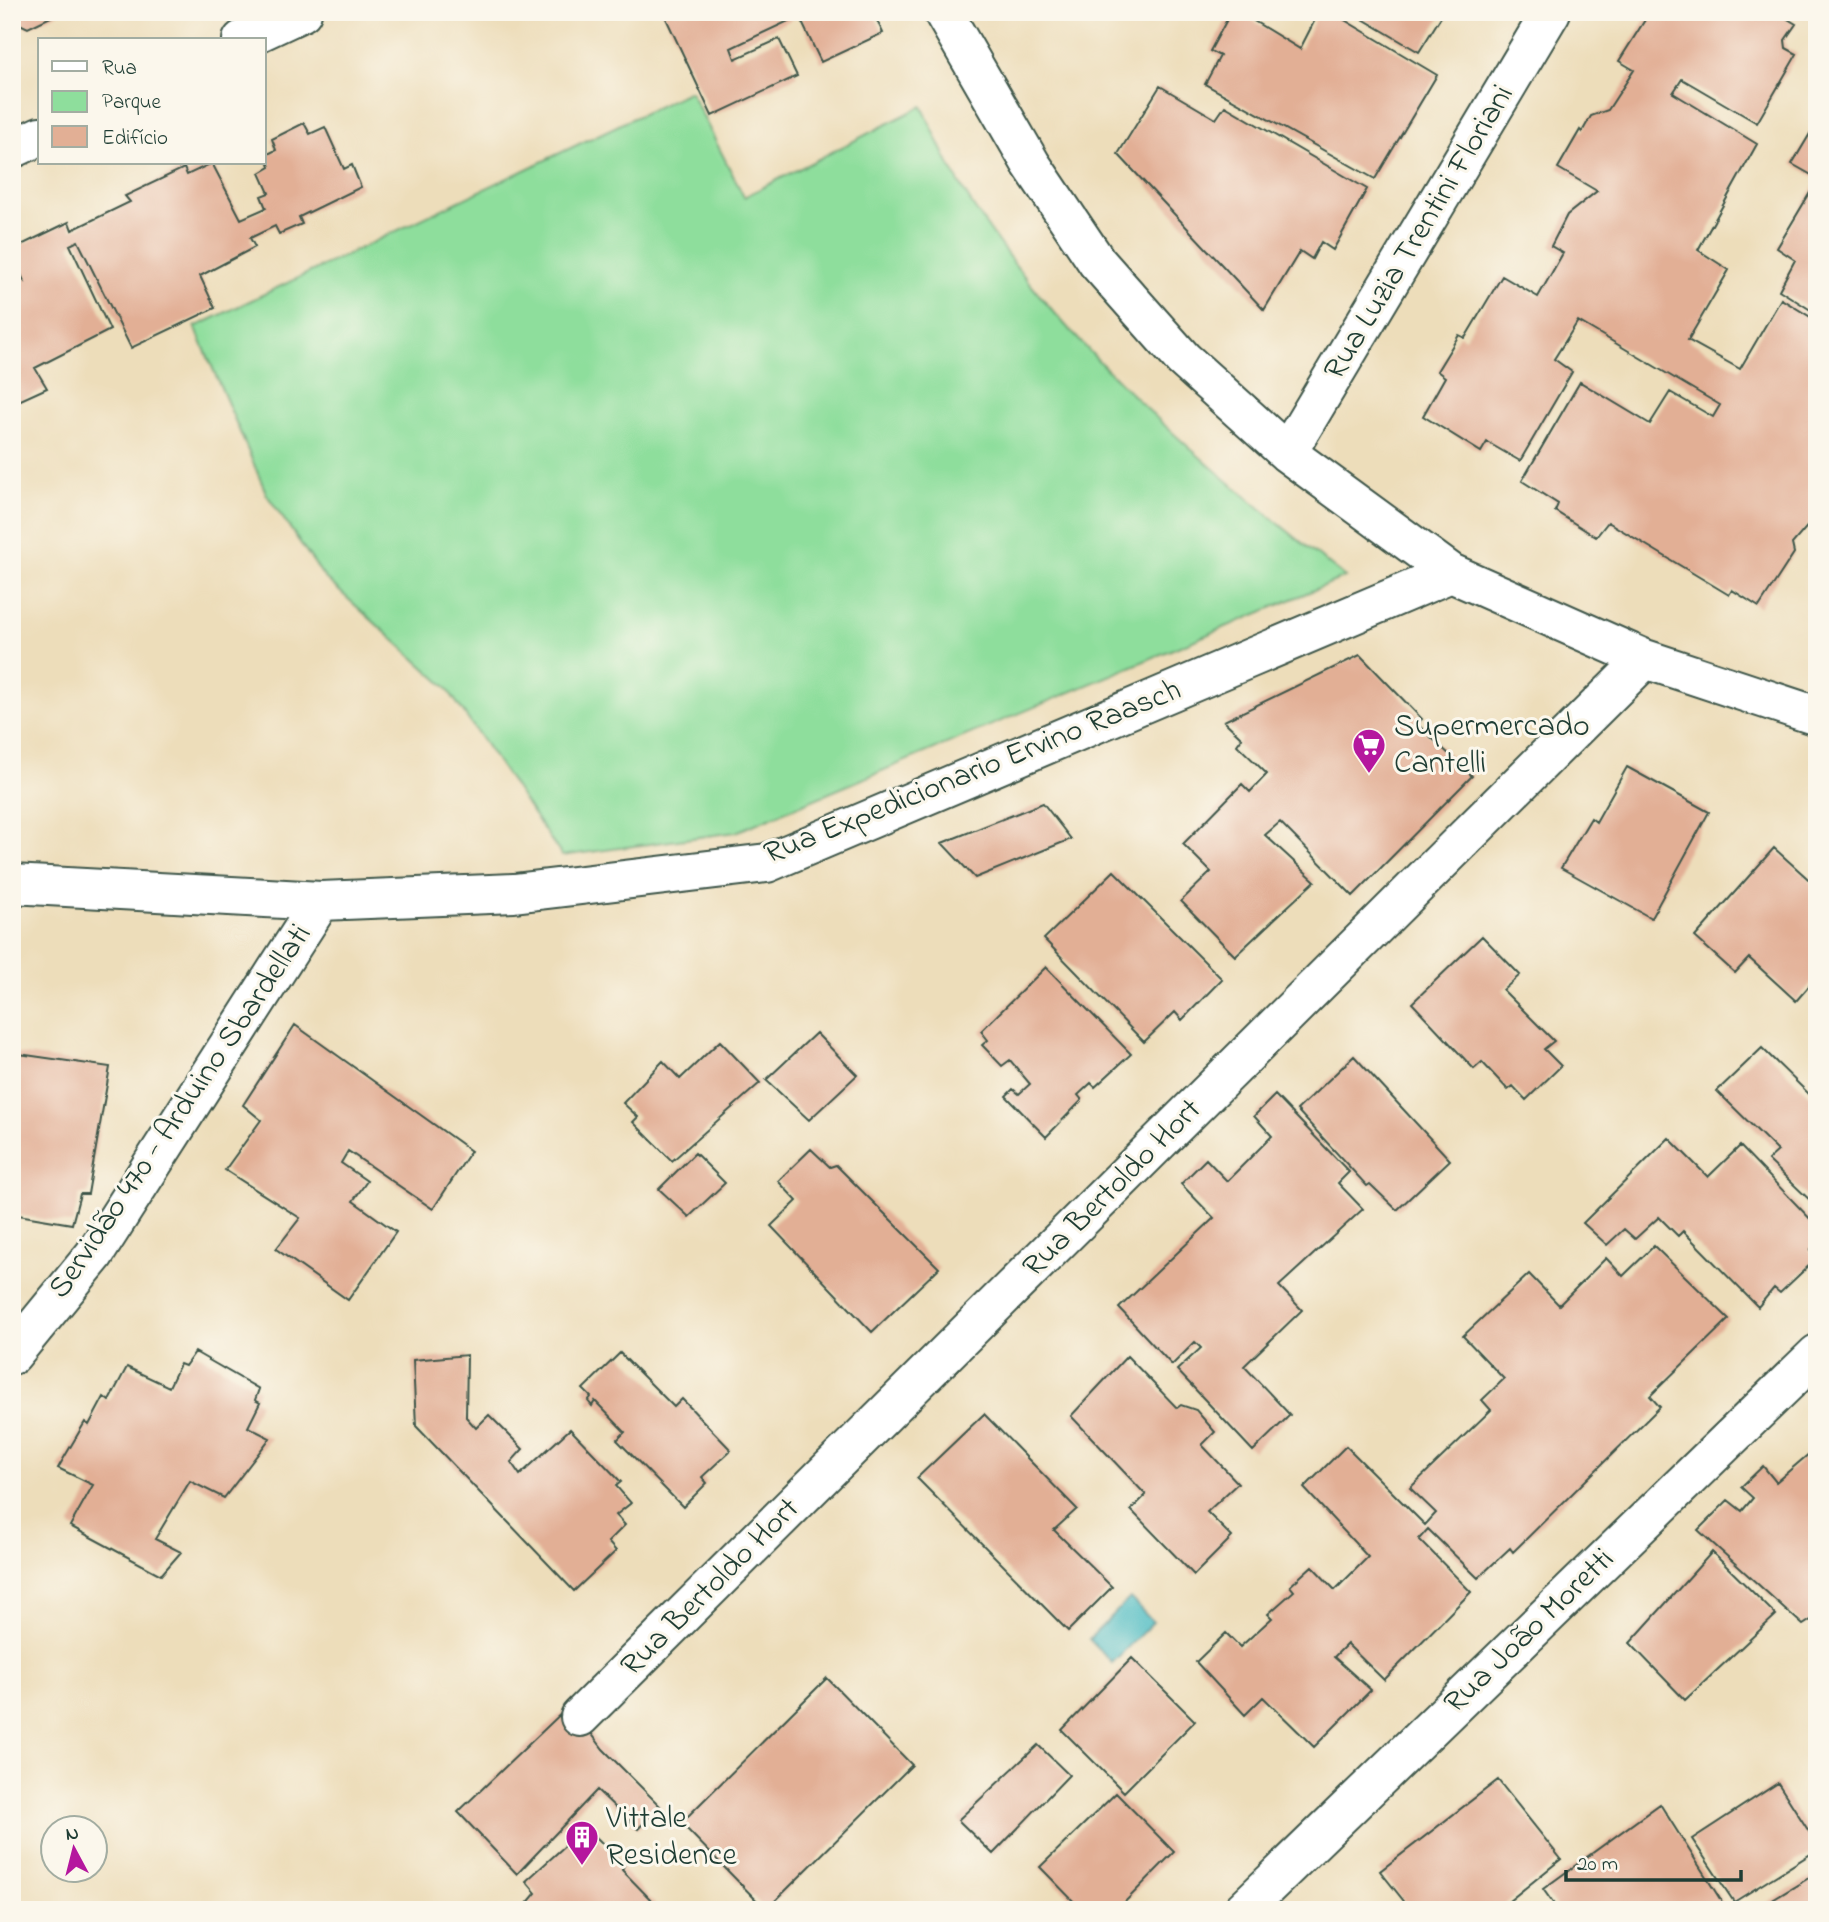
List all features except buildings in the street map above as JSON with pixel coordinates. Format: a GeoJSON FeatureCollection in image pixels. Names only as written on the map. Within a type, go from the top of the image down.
{"type":"FeatureCollection","features":[{"type":"Feature","properties":{"kind":"street"},"geometry":{"type":"LineString","coordinates":[[246,38],[302,12]]}},
{"type":"Feature","properties":{"kind":"street"},"geometry":{"type":"LineString","coordinates":[[943,12],[1031,164],[1097,262],[1183,359],[1287,453],[1451,573],[1646,659],[1812,706]]}},
{"type":"Feature","properties":{"kind":"street","name":"Rua Luzia Trentini Floriani"},"geometry":{"type":"LineString","coordinates":[[1287,453],[1551,12]]}},
{"type":"Feature","properties":{"kind":"street"},"geometry":{"type":"LineString","coordinates":[[12,149],[38,137]]}},
{"type":"Feature","properties":{"kind":"street","name":"Rua Expedicionario Ervino Raasch"},"geometry":{"type":"LineString","coordinates":[[12,884],[321,901],[514,893],[767,863],[1451,573]]}},
{"type":"Feature","properties":{"kind":"street","name":"Rua Bertoldo Hort"},"geometry":{"type":"LineString","coordinates":[[580,1717],[1646,659]]}},
{"type":"Feature","properties":{"kind":"street","name":"Servidão 470 - Arduino Sbardellati"},"geometry":{"type":"LineString","coordinates":[[12,1355],[94,1255],[321,901]]}},
{"type":"Feature","properties":{"kind":"street","name":"Rua João Moretti"},"geometry":{"type":"LineString","coordinates":[[1243,1910],[1817,1354]]}},
{"type":"Feature","properties":{"kind":"green space"},"geometry":{"type":"Polygon","coordinates":[[[690,91],[744,197],[922,106],[968,198],[1013,262],[1054,312],[1099,361],[1194,452],[1345,577],[736,832],[562,856],[446,687],[324,577],[267,495],[195,327],[690,91]]]}},
{"type":"Feature","properties":{"kind":"water"},"geometry":{"type":"Polygon","coordinates":[[[1130,1598],[1153,1622],[1112,1663],[1089,1639],[1130,1598]]]}},
{"type":"Feature","properties":{"kind":"place","name":"Supermercado Cantelli"},"geometry":{"type":"Point","coordinates":[1369,775]}},
{"type":"Feature","properties":{"kind":"place","name":"Vittale Residence"},"geometry":{"type":"Point","coordinates":[582,1867]}}]}
